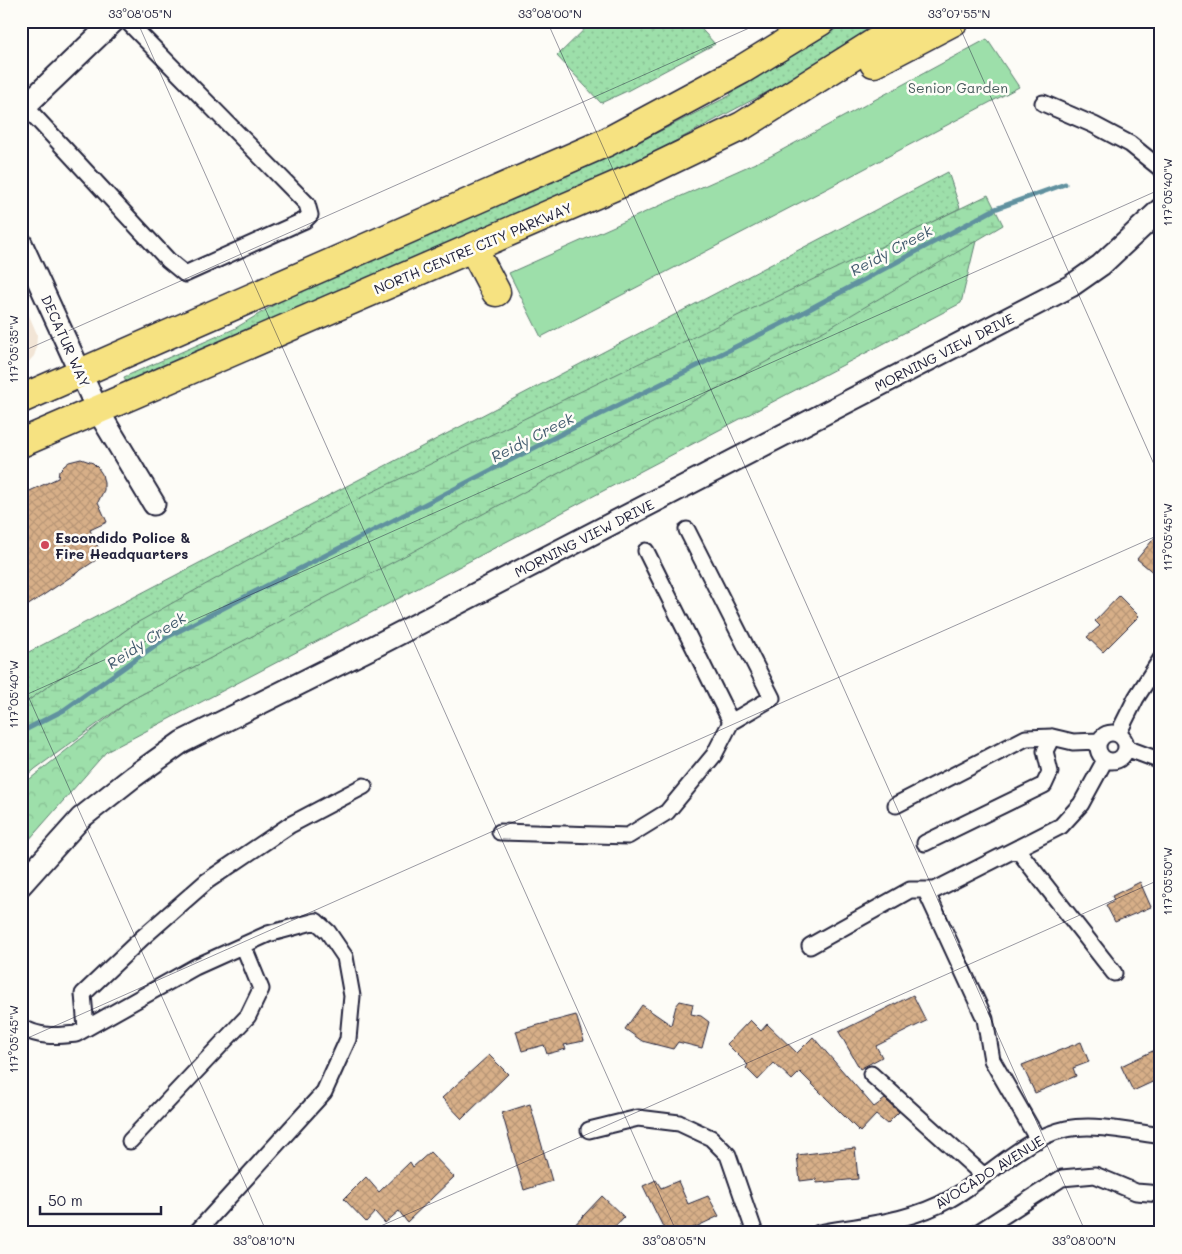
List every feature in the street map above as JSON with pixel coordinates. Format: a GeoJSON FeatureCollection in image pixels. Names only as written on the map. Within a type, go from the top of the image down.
{"type":"FeatureCollection","features":[{"type":"Feature","properties":{"kind":"highway"},"geometry":{"type":"LineString","coordinates":[[21,399],[607,142],[741,70],[821,21]]}},
{"type":"Feature","properties":{"kind":"highway","name":"NORTH CENTRE CITY PARKWAY"},"geometry":{"type":"LineString","coordinates":[[21,444],[638,176],[742,126],[909,21]]}},
{"type":"Feature","properties":{"kind":"highway"},"geometry":{"type":"LineString","coordinates":[[742,126],[868,66],[954,21]]}},
{"type":"Feature","properties":{"kind":"highway"},"geometry":{"type":"LineString","coordinates":[[473,248],[496,292]]}},
{"type":"Feature","properties":{"kind":"street"},"geometry":{"type":"LineString","coordinates":[[114,21],[23,108],[168,260],[185,274],[305,220],[310,214],[307,204],[127,21]]}},
{"type":"Feature","properties":{"kind":"street"},"geometry":{"type":"LineString","coordinates":[[1043,103],[1094,124],[1123,140],[1161,169]]}},
{"type":"Feature","properties":{"kind":"street","name":"MORNING VIEW DRIVE"},"geometry":{"type":"LineString","coordinates":[[21,885],[81,818],[182,742],[378,644],[1070,286],[1101,266],[1161,209]]}},
{"type":"Feature","properties":{"kind":"street","name":"DECATUR WAY"},"geometry":{"type":"LineString","coordinates":[[21,243],[98,412],[154,504]]}},
{"type":"Feature","properties":{"kind":"street"},"geometry":{"type":"LineString","coordinates":[[500,832],[628,836],[667,812],[714,755],[731,722],[772,698],[687,530]]}},
{"type":"Feature","properties":{"kind":"street"},"geometry":{"type":"LineString","coordinates":[[646,551],[731,722]]}},
{"type":"Feature","properties":{"kind":"street"},"geometry":{"type":"LineString","coordinates":[[1118,734],[1136,698],[1161,659]]}},
{"type":"Feature","properties":{"kind":"street"},"geometry":{"type":"LineString","coordinates":[[1107,733],[1118,734],[1125,742],[1126,748],[1121,758],[1111,762],[1105,760],[1098,752],[1099,741],[1107,733]]}},
{"type":"Feature","properties":{"kind":"street"},"geometry":{"type":"LineString","coordinates":[[896,805],[1026,738],[1052,737],[1073,742],[1099,741]]}},
{"type":"Feature","properties":{"kind":"street"},"geometry":{"type":"LineString","coordinates":[[924,843],[1044,784],[1050,772],[1045,751],[1052,737]]}},
{"type":"Feature","properties":{"kind":"street"},"geometry":{"type":"LineString","coordinates":[[1126,748],[1161,761]]}},
{"type":"Feature","properties":{"kind":"street"},"geometry":{"type":"LineString","coordinates":[[810,946],[910,890],[934,890],[1061,826],[1081,804],[1105,760]]}},
{"type":"Feature","properties":{"kind":"street"},"geometry":{"type":"LineString","coordinates":[[86,1028],[83,994],[142,938],[200,888],[290,825],[364,786]]}},
{"type":"Feature","properties":{"kind":"street"},"geometry":{"type":"LineString","coordinates":[[1017,849],[1114,973]]}},
{"type":"Feature","properties":{"kind":"street"},"geometry":{"type":"LineString","coordinates":[[926,890],[985,1019],[992,1060],[1038,1140]]}},
{"type":"Feature","properties":{"kind":"street"},"geometry":{"type":"LineString","coordinates":[[21,1027],[32,1033],[54,1036],[76,1034],[195,967],[268,934],[316,921],[328,932],[345,957],[352,996],[348,1039],[324,1092],[196,1233]]}},
{"type":"Feature","properties":{"kind":"street"},"geometry":{"type":"LineString","coordinates":[[130,1141],[248,1016],[261,989],[243,945]]}},
{"type":"Feature","properties":{"kind":"street"},"geometry":{"type":"LineString","coordinates":[[870,1074],[984,1176]]}},
{"type":"Feature","properties":{"kind":"street"},"geometry":{"type":"LineString","coordinates":[[589,1130],[638,1118],[679,1123],[711,1138],[728,1155],[755,1233]]}},
{"type":"Feature","properties":{"kind":"street","name":"AVOCADO AVENUE"},"geometry":{"type":"LineString","coordinates":[[819,1233],[910,1217],[951,1199],[1038,1140],[1066,1129],[1087,1127],[1161,1136]]}},
{"type":"Feature","properties":{"kind":"street"},"geometry":{"type":"LineString","coordinates":[[978,1233],[1062,1178],[1095,1175],[1136,1192],[1161,1194]]}},
{"type":"Feature","properties":{"kind":"shaded area"},"geometry":{"type":"Polygon","coordinates":[[[21,297],[37,334],[34,356],[21,370],[21,297]]]}},
{"type":"Feature","properties":{"kind":"green space"},"geometry":{"type":"Polygon","coordinates":[[[593,21],[694,21],[715,44],[601,103],[557,56],[593,21]]]}},
{"type":"Feature","properties":{"kind":"green space"},"geometry":{"type":"Polygon","coordinates":[[[849,21],[890,21],[772,91],[640,160],[126,383],[124,377],[234,329],[289,296],[629,147],[731,95],[730,93],[849,21]]]}},
{"type":"Feature","properties":{"kind":"green space","name":"Senior Garden"},"geometry":{"type":"Polygon","coordinates":[[[987,39],[1019,87],[541,337],[509,273],[771,156],[987,39]]]}},
{"type":"Feature","properties":{"kind":"green space"},"geometry":{"type":"Polygon","coordinates":[[[948,172],[960,208],[133,625],[21,706],[21,656],[948,172]]]}},
{"type":"Feature","properties":{"kind":"green space"},"geometry":{"type":"Polygon","coordinates":[[[988,195],[1003,225],[831,327],[414,551],[129,701],[35,769],[21,782],[21,706],[133,625],[364,496],[988,195]]]}},
{"type":"Feature","properties":{"kind":"green space"},"geometry":{"type":"Polygon","coordinates":[[[976,241],[961,303],[106,752],[21,849],[21,786],[129,701],[658,420],[976,241]]]}},
{"type":"Feature","properties":{"kind":"building"},"geometry":{"type":"Polygon","coordinates":[[[81,459],[93,463],[98,468],[104,483],[104,490],[98,502],[107,522],[90,530],[102,556],[21,610],[21,495],[58,478],[59,471],[64,466],[69,462],[81,459]]]}},
{"type":"Feature","properties":{"kind":"building"},"geometry":{"type":"Polygon","coordinates":[[[1161,530],[1161,579],[1137,559],[1161,530]]]}},
{"type":"Feature","properties":{"kind":"building"},"geometry":{"type":"Polygon","coordinates":[[[1119,596],[1139,616],[1103,652],[1087,637],[1100,626],[1095,621],[1119,596]]]}},
{"type":"Feature","properties":{"kind":"building"},"geometry":{"type":"Polygon","coordinates":[[[1140,882],[1151,907],[1115,922],[1106,905],[1114,900],[1112,896],[1140,882]]]}},
{"type":"Feature","properties":{"kind":"building"},"geometry":{"type":"Polygon","coordinates":[[[913,995],[926,1021],[876,1046],[882,1057],[860,1069],[839,1032],[913,995]]]}},
{"type":"Feature","properties":{"kind":"building"},"geometry":{"type":"Polygon","coordinates":[[[680,1001],[693,1004],[691,1014],[701,1016],[709,1022],[702,1048],[678,1042],[673,1049],[642,1041],[625,1029],[642,1005],[671,1025],[676,1006],[680,1001]]]}},
{"type":"Feature","properties":{"kind":"building"},"geometry":{"type":"Polygon","coordinates":[[[576,1015],[584,1041],[564,1045],[566,1049],[547,1054],[544,1045],[522,1051],[516,1031],[576,1015]]]}},
{"type":"Feature","properties":{"kind":"building"},"geometry":{"type":"Polygon","coordinates":[[[750,1020],[761,1031],[767,1024],[797,1053],[813,1037],[874,1107],[885,1099],[899,1112],[887,1124],[876,1115],[860,1132],[800,1072],[792,1080],[774,1063],[758,1080],[746,1068],[748,1065],[727,1044],[750,1020]]]}},
{"type":"Feature","properties":{"kind":"building"},"geometry":{"type":"Polygon","coordinates":[[[1081,1042],[1089,1062],[1073,1068],[1076,1076],[1035,1093],[1022,1065],[1081,1042]]]}},
{"type":"Feature","properties":{"kind":"building"},"geometry":{"type":"Polygon","coordinates":[[[1157,1049],[1161,1056],[1161,1078],[1133,1091],[1121,1066],[1157,1049]]]}},
{"type":"Feature","properties":{"kind":"building"},"geometry":{"type":"Polygon","coordinates":[[[489,1055],[508,1074],[462,1119],[442,1098],[489,1055]]]}},
{"type":"Feature","properties":{"kind":"building"},"geometry":{"type":"Polygon","coordinates":[[[530,1104],[552,1181],[524,1190],[502,1113],[530,1104]]]}},
{"type":"Feature","properties":{"kind":"building"},"geometry":{"type":"Polygon","coordinates":[[[855,1148],[858,1179],[817,1183],[816,1179],[800,1181],[797,1155],[855,1148]]]}},
{"type":"Feature","properties":{"kind":"building"},"geometry":{"type":"Polygon","coordinates":[[[430,1152],[454,1177],[407,1222],[399,1211],[385,1223],[375,1212],[366,1222],[344,1199],[366,1177],[379,1192],[410,1162],[413,1167],[430,1152]]]}},
{"type":"Feature","properties":{"kind":"building"},"geometry":{"type":"Polygon","coordinates":[[[656,1180],[661,1188],[678,1181],[688,1204],[708,1196],[719,1216],[683,1233],[666,1233],[643,1186],[656,1180]]]}},
{"type":"Feature","properties":{"kind":"building"},"geometry":{"type":"Polygon","coordinates":[[[602,1196],[624,1217],[609,1233],[567,1233],[602,1196]]]}},
{"type":"Feature","properties":{"kind":"waterway","name":"Reidy Creek"},"geometry":{"type":"LineString","coordinates":[[21,732],[64,710],[167,637],[565,432],[791,319],[995,209],[1065,184]]}},
{"type":"Feature","properties":{"kind":"place","name":"Escondido Police & Fire Headquarters"},"geometry":{"type":"Point","coordinates":[45,545]}}]}
